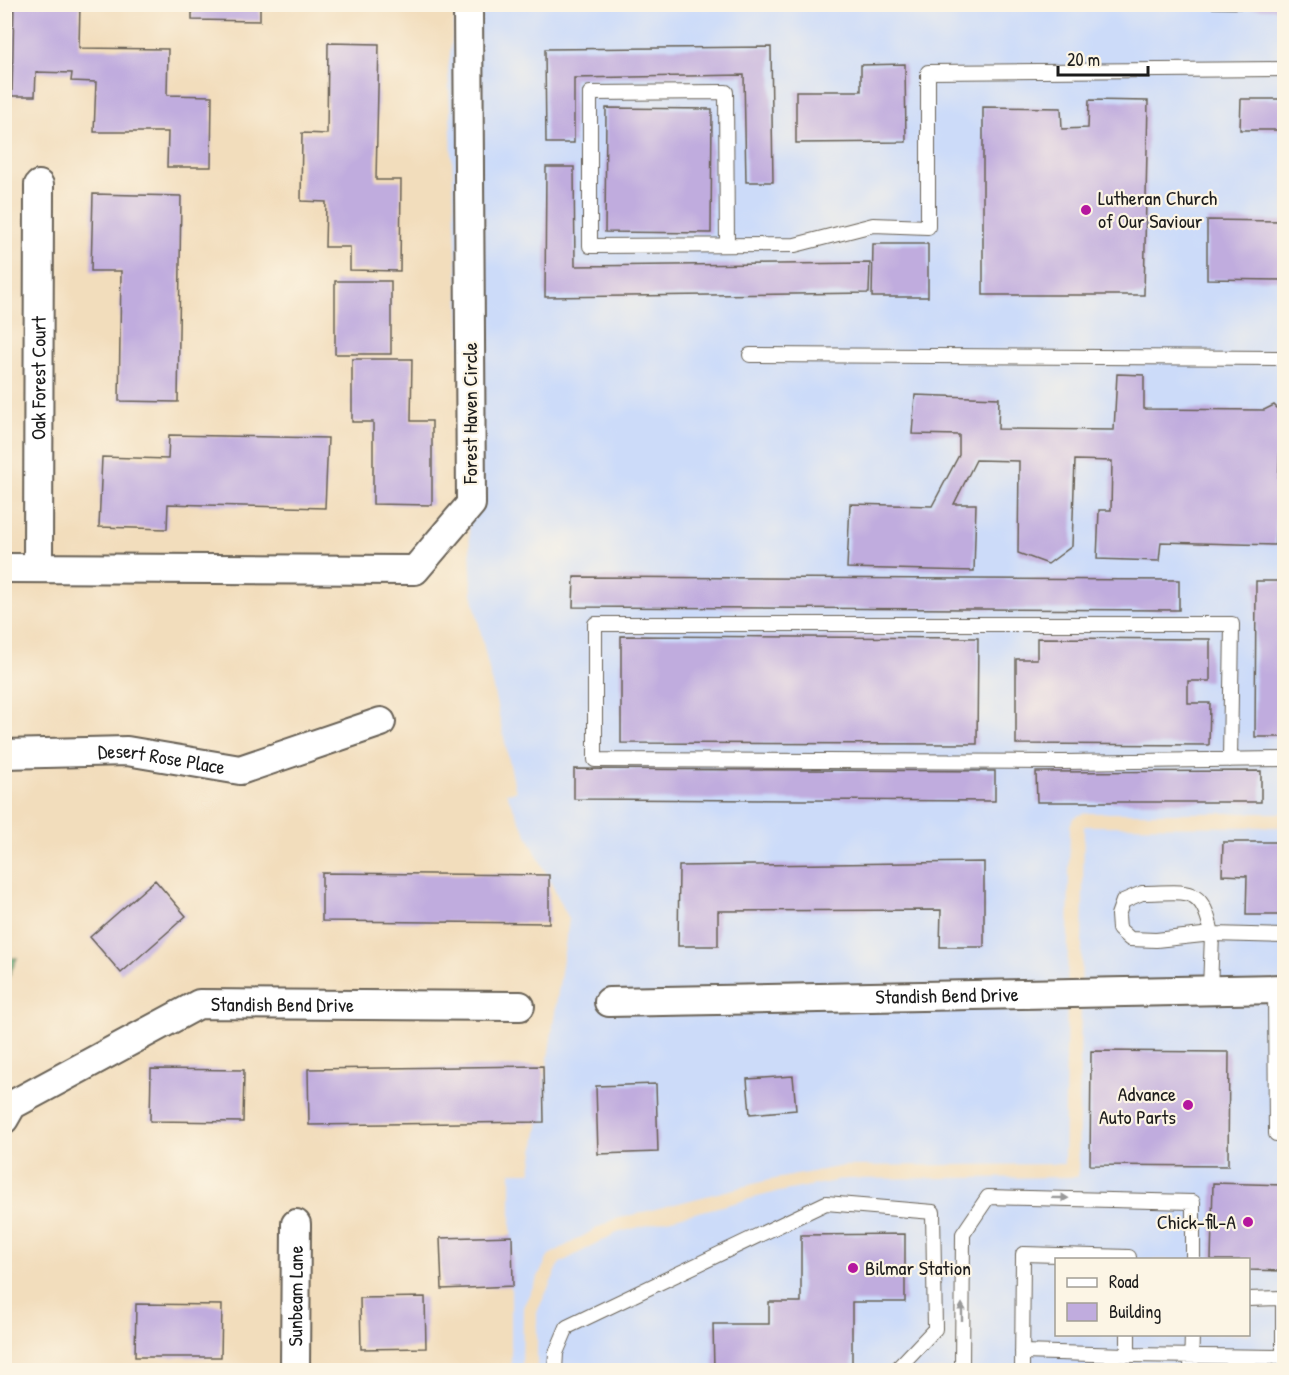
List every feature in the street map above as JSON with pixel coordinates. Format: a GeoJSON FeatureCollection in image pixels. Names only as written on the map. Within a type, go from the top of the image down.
{"type":"FeatureCollection","features":[{"type":"Feature","properties":{"kind":"street","name":"Forest Haven Circle"},"geometry":{"type":"LineString","coordinates":[[4,568],[415,570],[471,504],[468,4]]}},
{"type":"Feature","properties":{"kind":"street","name":"Oak Forest Court"},"geometry":{"type":"LineString","coordinates":[[38,568],[39,185]]}},
{"type":"Feature","properties":{"kind":"street","name":"Desert Rose Place"},"geometry":{"type":"LineString","coordinates":[[4,754],[127,751],[240,770],[381,722]]}},
{"type":"Feature","properties":{"kind":"street","name":"Standish Bend Drive"},"geometry":{"type":"LineString","coordinates":[[609,1002],[1280,989]]}},
{"type":"Feature","properties":{"kind":"street","name":"Standish Bend Drive"},"geometry":{"type":"LineString","coordinates":[[4,1119],[12,1105],[198,1004],[520,1006]]}},
{"type":"Feature","properties":{"kind":"street","name":"Sunbeam Lane"},"geometry":{"type":"LineString","coordinates":[[295,1371],[296,1224]]}},
{"type":"Feature","properties":{"kind":"lane"},"geometry":{"type":"LineString","coordinates":[[727,245],[726,92],[590,93],[590,246],[795,245],[873,225],[928,227],[928,72],[1284,69]]}},
{"type":"Feature","properties":{"kind":"lane"},"geometry":{"type":"LineString","coordinates":[[750,355],[1284,358]]}},
{"type":"Feature","properties":{"kind":"lane"},"geometry":{"type":"LineString","coordinates":[[1230,760],[1232,624],[595,624],[595,760],[1051,762],[1230,760],[1284,759]]}},
{"type":"Feature","properties":{"kind":"lane"},"geometry":{"type":"LineString","coordinates":[[1210,990],[1212,934],[1207,910],[1200,898],[1188,893],[1142,893],[1123,901],[1118,915],[1119,929],[1130,939],[1156,940],[1212,934],[1284,936]]}},
{"type":"Feature","properties":{"kind":"lane"},"geometry":{"type":"LineString","coordinates":[[1280,989],[1276,1134],[1284,1133]]}},
{"type":"Feature","properties":{"kind":"lane"},"geometry":{"type":"LineString","coordinates":[[962,1371],[963,1234],[988,1197],[1193,1202],[1193,1258]]}},
{"type":"Feature","properties":{"kind":"lane"},"geometry":{"type":"LineString","coordinates":[[555,1371],[556,1353],[567,1326],[826,1203],[933,1212],[935,1329],[896,1371]]}},
{"type":"Feature","properties":{"kind":"lane"},"geometry":{"type":"LineString","coordinates":[[1022,1371],[1023,1254],[1094,1258]]}},
{"type":"Feature","properties":{"kind":"lane"},"geometry":{"type":"LineString","coordinates":[[1022,1352],[1128,1355],[1191,1364],[1283,1357],[1283,1298],[1250,1299]]}},
{"type":"Feature","properties":{"kind":"lane"},"geometry":{"type":"LineString","coordinates":[[1128,1336],[1128,1355]]}},
{"type":"Feature","properties":{"kind":"lane"},"geometry":{"type":"LineString","coordinates":[[1191,1364],[1192,1336]]}},
{"type":"Feature","properties":{"kind":"shaded area"},"geometry":{"type":"Polygon","coordinates":[[[461,4],[1284,5],[1284,813],[1084,813],[1073,818],[1070,826],[1064,1164],[843,1166],[765,1181],[612,1220],[549,1255],[523,1307],[522,1370],[511,1370],[511,1172],[531,1172],[569,919],[506,793],[516,792],[472,593],[448,69],[455,17],[461,4]]]}},
{"type":"Feature","properties":{"kind":"shaded area"},"geometry":{"type":"Polygon","coordinates":[[[1084,826],[1284,827],[1284,1370],[537,1370],[537,1312],[560,1263],[616,1233],[769,1194],[846,1179],[1078,1177],[1084,826]]]}},
{"type":"Feature","properties":{"kind":"green space"},"geometry":{"type":"Polygon","coordinates":[[[17,958],[5,984],[5,959],[17,958]]]}},
{"type":"Feature","properties":{"kind":"building"},"geometry":{"type":"Polygon","coordinates":[[[14,4],[80,4],[79,48],[168,49],[167,95],[212,96],[211,167],[167,167],[168,132],[94,132],[96,82],[71,81],[72,73],[36,72],[35,96],[12,96],[14,4]]]}},
{"type":"Feature","properties":{"kind":"building"},"geometry":{"type":"Polygon","coordinates":[[[192,4],[260,4],[260,21],[192,20],[192,4]]]}},
{"type":"Feature","properties":{"kind":"building"},"geometry":{"type":"Polygon","coordinates":[[[1187,4],[1280,4],[1280,9],[1187,8],[1187,4]]]}},
{"type":"Feature","properties":{"kind":"building"},"geometry":{"type":"Polygon","coordinates":[[[328,43],[379,44],[376,180],[401,180],[400,271],[350,270],[350,247],[325,247],[326,202],[301,201],[302,133],[327,134],[328,43]]]}},
{"type":"Feature","properties":{"kind":"building"},"geometry":{"type":"Polygon","coordinates":[[[771,47],[773,182],[746,182],[744,75],[574,78],[574,143],[546,143],[545,49],[771,47]]]}},
{"type":"Feature","properties":{"kind":"building"},"geometry":{"type":"Polygon","coordinates":[[[905,64],[906,142],[796,143],[796,91],[861,91],[861,65],[905,64]]]}},
{"type":"Feature","properties":{"kind":"building"},"geometry":{"type":"Polygon","coordinates":[[[1241,99],[1284,99],[1284,130],[1240,130],[1241,99]]]}},
{"type":"Feature","properties":{"kind":"building"},"geometry":{"type":"Polygon","coordinates":[[[1089,100],[1148,101],[1144,295],[983,295],[983,107],[1061,108],[1062,129],[1088,128],[1089,100]]]}},
{"type":"Feature","properties":{"kind":"building"},"geometry":{"type":"Polygon","coordinates":[[[606,108],[712,109],[711,233],[605,232],[606,108]]]}},
{"type":"Feature","properties":{"kind":"building"},"geometry":{"type":"Polygon","coordinates":[[[546,167],[574,167],[575,266],[870,263],[869,293],[545,297],[546,167]]]}},
{"type":"Feature","properties":{"kind":"building"},"geometry":{"type":"Polygon","coordinates":[[[93,194],[181,196],[178,402],[119,401],[121,271],[91,271],[93,194]]]}},
{"type":"Feature","properties":{"kind":"building"},"geometry":{"type":"Polygon","coordinates":[[[1207,220],[1284,221],[1284,280],[1207,279],[1207,220]]]}},
{"type":"Feature","properties":{"kind":"building"},"geometry":{"type":"Polygon","coordinates":[[[873,244],[928,244],[928,297],[872,297],[873,244]]]}},
{"type":"Feature","properties":{"kind":"building"},"geometry":{"type":"Polygon","coordinates":[[[335,281],[391,281],[391,354],[335,354],[335,281]]]}},
{"type":"Feature","properties":{"kind":"building"},"geometry":{"type":"Polygon","coordinates":[[[352,359],[412,359],[411,421],[432,421],[432,505],[373,504],[373,422],[352,422],[352,359]]]}},
{"type":"Feature","properties":{"kind":"building"},"geometry":{"type":"Polygon","coordinates":[[[1117,374],[1144,375],[1144,409],[1264,410],[1274,405],[1284,415],[1281,426],[1275,545],[1161,542],[1159,561],[1097,559],[1099,510],[1111,510],[1112,461],[1075,460],[1072,546],[1048,564],[1018,553],[1019,461],[976,460],[954,504],[976,504],[974,571],[847,568],[850,504],[932,506],[959,455],[959,435],[912,434],[915,395],[999,398],[998,429],[1114,430],[1117,374]]]}},
{"type":"Feature","properties":{"kind":"building"},"geometry":{"type":"Polygon","coordinates":[[[169,435],[328,438],[325,508],[168,504],[167,529],[99,527],[102,457],[168,459],[169,435]]]}},
{"type":"Feature","properties":{"kind":"building"},"geometry":{"type":"Polygon","coordinates":[[[574,577],[1179,580],[1179,610],[573,607],[574,577]]]}},
{"type":"Feature","properties":{"kind":"building"},"geometry":{"type":"Polygon","coordinates":[[[1256,581],[1284,581],[1284,737],[1255,737],[1256,581]]]}},
{"type":"Feature","properties":{"kind":"building"},"geometry":{"type":"Polygon","coordinates":[[[621,636],[978,638],[977,744],[621,743],[621,636]]]}},
{"type":"Feature","properties":{"kind":"building"},"geometry":{"type":"Polygon","coordinates":[[[1037,638],[1210,639],[1210,681],[1188,681],[1188,703],[1210,703],[1209,745],[1016,744],[1016,659],[1037,659],[1037,638]]]}},
{"type":"Feature","properties":{"kind":"building"},"geometry":{"type":"Polygon","coordinates":[[[574,769],[995,771],[995,801],[574,799],[574,769]]]}},
{"type":"Feature","properties":{"kind":"building"},"geometry":{"type":"Polygon","coordinates":[[[1261,771],[1261,802],[1037,802],[1036,772],[1261,771]]]}},
{"type":"Feature","properties":{"kind":"building"},"geometry":{"type":"Polygon","coordinates":[[[1223,842],[1284,842],[1284,915],[1246,915],[1247,876],[1222,875],[1223,842]]]}},
{"type":"Feature","properties":{"kind":"building"},"geometry":{"type":"Polygon","coordinates":[[[984,862],[984,947],[940,947],[941,910],[718,911],[718,946],[678,946],[679,866],[984,862]]]}},
{"type":"Feature","properties":{"kind":"building"},"geometry":{"type":"Polygon","coordinates":[[[322,873],[549,875],[549,923],[322,921],[322,873]]]}},
{"type":"Feature","properties":{"kind":"building"},"geometry":{"type":"Polygon","coordinates":[[[155,880],[186,916],[121,973],[90,937],[155,880]]]}},
{"type":"Feature","properties":{"kind":"building"},"geometry":{"type":"Polygon","coordinates":[[[1091,1051],[1229,1052],[1228,1166],[1090,1165],[1091,1051]]]}},
{"type":"Feature","properties":{"kind":"building"},"geometry":{"type":"Polygon","coordinates":[[[543,1066],[544,1122],[309,1125],[308,1069],[543,1066]]]}},
{"type":"Feature","properties":{"kind":"building"},"geometry":{"type":"Polygon","coordinates":[[[151,1069],[244,1070],[243,1122],[150,1121],[151,1069]]]}},
{"type":"Feature","properties":{"kind":"building"},"geometry":{"type":"Polygon","coordinates":[[[793,1076],[796,1110],[750,1114],[747,1079],[793,1076]]]}},
{"type":"Feature","properties":{"kind":"building"},"geometry":{"type":"Polygon","coordinates":[[[656,1084],[658,1152],[598,1154],[596,1086],[656,1084]]]}},
{"type":"Feature","properties":{"kind":"building","name":"Chick-fil-A"},"geometry":{"type":"Polygon","coordinates":[[[1213,1183],[1284,1185],[1284,1271],[1250,1270],[1250,1258],[1211,1258],[1213,1183]]]}},
{"type":"Feature","properties":{"kind":"building"},"geometry":{"type":"Polygon","coordinates":[[[905,1234],[905,1302],[852,1302],[852,1370],[714,1370],[713,1324],[769,1324],[769,1302],[801,1302],[801,1235],[905,1234]]]}},
{"type":"Feature","properties":{"kind":"building"},"geometry":{"type":"Polygon","coordinates":[[[512,1236],[513,1286],[442,1289],[440,1238],[512,1236]]]}},
{"type":"Feature","properties":{"kind":"building"},"geometry":{"type":"Polygon","coordinates":[[[425,1297],[426,1348],[361,1349],[360,1298],[425,1297]]]}},
{"type":"Feature","properties":{"kind":"building"},"geometry":{"type":"Polygon","coordinates":[[[136,1304],[222,1305],[221,1357],[135,1357],[136,1304]]]}},
{"type":"Feature","properties":{"kind":"place","name":"Lutheran Church of Our Saviour"},"geometry":{"type":"Point","coordinates":[1086,210]}},
{"type":"Feature","properties":{"kind":"place","name":"Advance Auto Parts"},"geometry":{"type":"Point","coordinates":[1188,1105]}},
{"type":"Feature","properties":{"kind":"place","name":"Chick-fil-A"},"geometry":{"type":"Point","coordinates":[1248,1222]}},
{"type":"Feature","properties":{"kind":"place","name":"Bilmar Station"},"geometry":{"type":"Point","coordinates":[853,1268]}}]}
